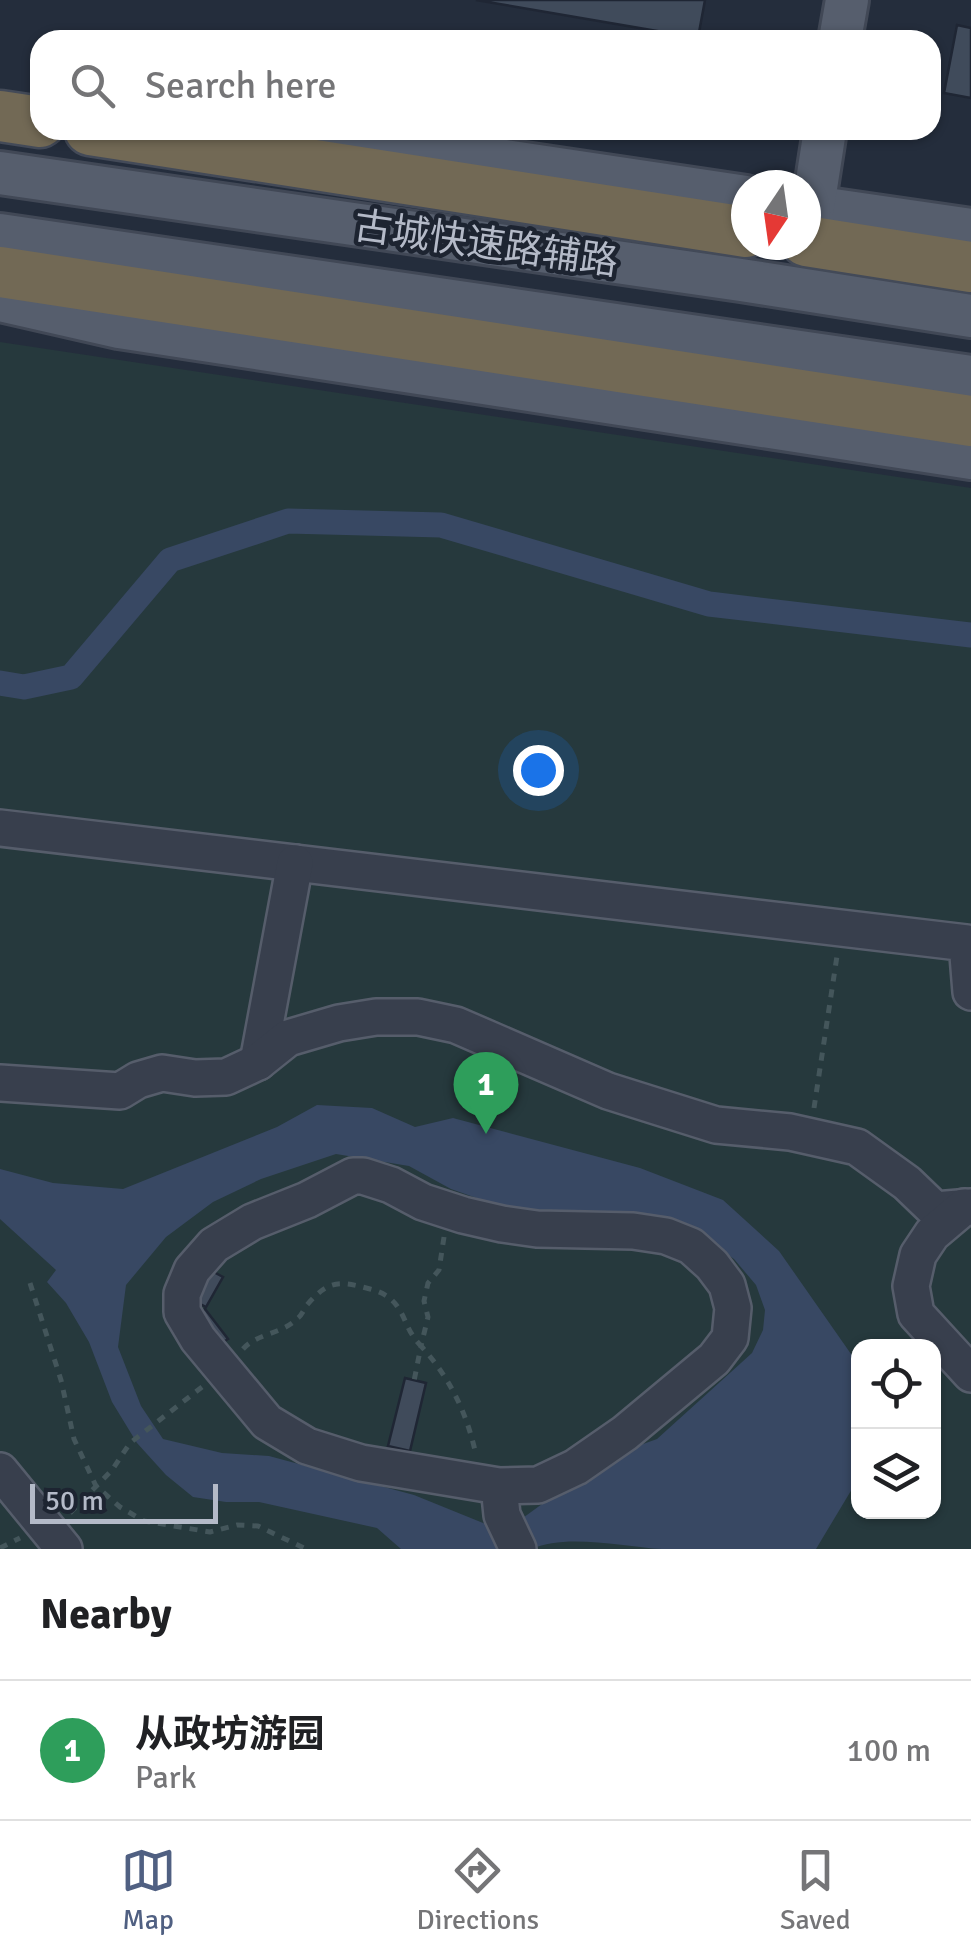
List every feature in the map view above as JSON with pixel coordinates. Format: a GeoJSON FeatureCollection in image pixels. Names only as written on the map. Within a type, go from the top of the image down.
{"type":"FeatureCollection","features":[{"type":"Feature","properties":{"kind":"highway"},"geometry":{"type":"LineString","coordinates":[[0,116],[30,120]]}},
{"type":"Feature","properties":{"kind":"highway"},"geometry":{"type":"LineString","coordinates":[[154,140],[731,230]]}},
{"type":"Feature","properties":{"kind":"highway"},"geometry":{"type":"LineString","coordinates":[[821,216],[971,267]]}},
{"type":"Feature","properties":{"kind":"highway"},"geometry":{"type":"LineString","coordinates":[[0,272],[971,421]]}},
{"type":"Feature","properties":{"kind":"main road"},"geometry":{"type":"LineString","coordinates":[[818,30],[823,0]]}},
{"type":"Feature","properties":{"kind":"main road"},"geometry":{"type":"LineString","coordinates":[[842,30],[846,0]]}},
{"type":"Feature","properties":{"kind":"main road"},"geometry":{"type":"LineString","coordinates":[[0,100],[30,103]]}},
{"type":"Feature","properties":{"kind":"main road"},"geometry":{"type":"LineString","coordinates":[[365,140],[731,195]]}},
{"type":"Feature","properties":{"kind":"main road"},"geometry":{"type":"LineString","coordinates":[[802,140],[803,170]]}},
{"type":"Feature","properties":{"kind":"main road"},"geometry":{"type":"LineString","coordinates":[[814,170],[822,140]]}},
{"type":"Feature","properties":{"kind":"main road","name":"古城快速路辅路"},"geometry":{"type":"LineString","coordinates":[[0,174],[971,316]]}},
{"type":"Feature","properties":{"kind":"main road"},"geometry":{"type":"LineString","coordinates":[[821,212],[971,230]]}},
{"type":"Feature","properties":{"kind":"main road","name":"古城快速路辅路"},"geometry":{"type":"LineString","coordinates":[[0,235],[971,377]]}},
{"type":"Feature","properties":{"kind":"main road"},"geometry":{"type":"LineString","coordinates":[[0,300],[119,327],[971,458]]}},
{"type":"Feature","properties":{"kind":"lane"},"geometry":{"type":"LineString","coordinates":[[0,828],[968,943],[971,992]]}},
{"type":"Feature","properties":{"kind":"lane"},"geometry":{"type":"LineString","coordinates":[[258,1062],[295,863]]}},
{"type":"Feature","properties":{"kind":"lane"},"geometry":{"type":"LineString","coordinates":[[0,1083],[120,1091],[138,1080],[162,1073],[226,1077],[258,1062],[288,1038],[376,1016],[418,1017],[456,1024],[608,1092],[716,1125],[790,1132],[857,1147],[907,1182],[935,1210],[968,1207]]}},
{"type":"Feature","properties":{"kind":"lane"},"geometry":{"type":"LineString","coordinates":[[352,1176],[391,1184],[423,1202],[502,1224],[666,1236],[690,1246],[712,1265],[727,1284],[733,1308],[730,1338],[714,1359],[625,1433],[576,1467],[538,1485],[494,1494],[307,1446],[267,1422],[224,1370],[198,1340],[182,1312],[182,1294],[192,1270],[214,1245],[252,1222],[352,1176]]}},
{"type":"Feature","properties":{"kind":"lane"},"geometry":{"type":"LineString","coordinates":[[968,1207],[932,1234],[918,1256],[911,1286],[916,1314],[971,1374]]}},
{"type":"Feature","properties":{"kind":"lane"},"geometry":{"type":"LineString","coordinates":[[0,1471],[55,1537]]}},
{"type":"Feature","properties":{"kind":"lane"},"geometry":{"type":"LineString","coordinates":[[494,1494],[518,1549]]}},
{"type":"Feature","properties":{"kind":"path"},"geometry":{"type":"LineString","coordinates":[[809,1136],[841,928]]}},
{"type":"Feature","properties":{"kind":"path"},"geometry":{"type":"LineString","coordinates":[[414,1380],[428,1317],[424,1301],[428,1284],[439,1270],[444,1209]]}},
{"type":"Feature","properties":{"kind":"path"},"geometry":{"type":"LineString","coordinates":[[0,1548],[55,1537],[130,1443],[224,1370],[249,1343],[300,1318],[306,1306],[329,1285],[339,1282],[384,1293],[397,1306],[409,1334],[439,1366],[462,1405],[494,1494]]}},
{"type":"Feature","properties":{"kind":"path"},"geometry":{"type":"LineString","coordinates":[[30,1283],[61,1380],[74,1439],[96,1486],[144,1521],[210,1532],[238,1525],[258,1526],[306,1549]]}},
{"type":"Feature","properties":{"kind":"green space"},"geometry":{"type":"Polygon","coordinates":[[[0,342],[971,488],[971,1549],[0,1549],[0,342]]]}},
{"type":"Feature","properties":{"kind":"water"},"geometry":{"type":"Polygon","coordinates":[[[317,1105],[372,1108],[415,1127],[453,1118],[640,1168],[723,1200],[779,1251],[851,1354],[851,1491],[816,1549],[662,1549],[578,1541],[532,1549],[401,1549],[377,1528],[259,1502],[193,1497],[137,1443],[112,1402],[89,1342],[66,1303],[47,1282],[56,1270],[0,1219],[0,1169],[53,1183],[123,1189],[277,1127],[317,1105]],[[336,1154],[261,1179],[213,1202],[166,1237],[126,1285],[118,1347],[141,1406],[163,1439],[222,1453],[269,1456],[414,1495],[488,1525],[520,1520],[607,1457],[657,1439],[752,1353],[763,1330],[765,1310],[756,1285],[734,1259],[695,1231],[505,1208],[451,1189],[409,1166],[336,1154]]]}},
{"type":"Feature","properties":{"kind":"building"},"geometry":{"type":"Polygon","coordinates":[[[476,0],[705,0],[699,30],[651,30],[476,0]]]}},
{"type":"Feature","properties":{"kind":"building"},"geometry":{"type":"Polygon","coordinates":[[[957,25],[971,28],[971,98],[944,93],[957,25]]]}},
{"type":"Feature","properties":{"kind":"building"},"geometry":{"type":"Polygon","coordinates":[[[208,1269],[223,1277],[206,1307],[191,1299],[208,1269]]]}},
{"type":"Feature","properties":{"kind":"building"},"geometry":{"type":"Polygon","coordinates":[[[205,1309],[228,1339],[214,1348],[192,1319],[205,1309]]]}},
{"type":"Feature","properties":{"kind":"building"},"geometry":{"type":"Polygon","coordinates":[[[405,1378],[426,1383],[410,1451],[388,1446],[405,1378]]]}},
{"type":"Feature","properties":{"kind":"waterway"},"geometry":{"type":"LineString","coordinates":[[0,683],[24,687],[71,677],[170,560],[288,521],[441,525],[709,604],[971,635]]}},
{"type":"Feature","properties":{"kind":"place","name":"从政坊游园"},"geometry":{"type":"Point","coordinates":[486,1134]}}]}
